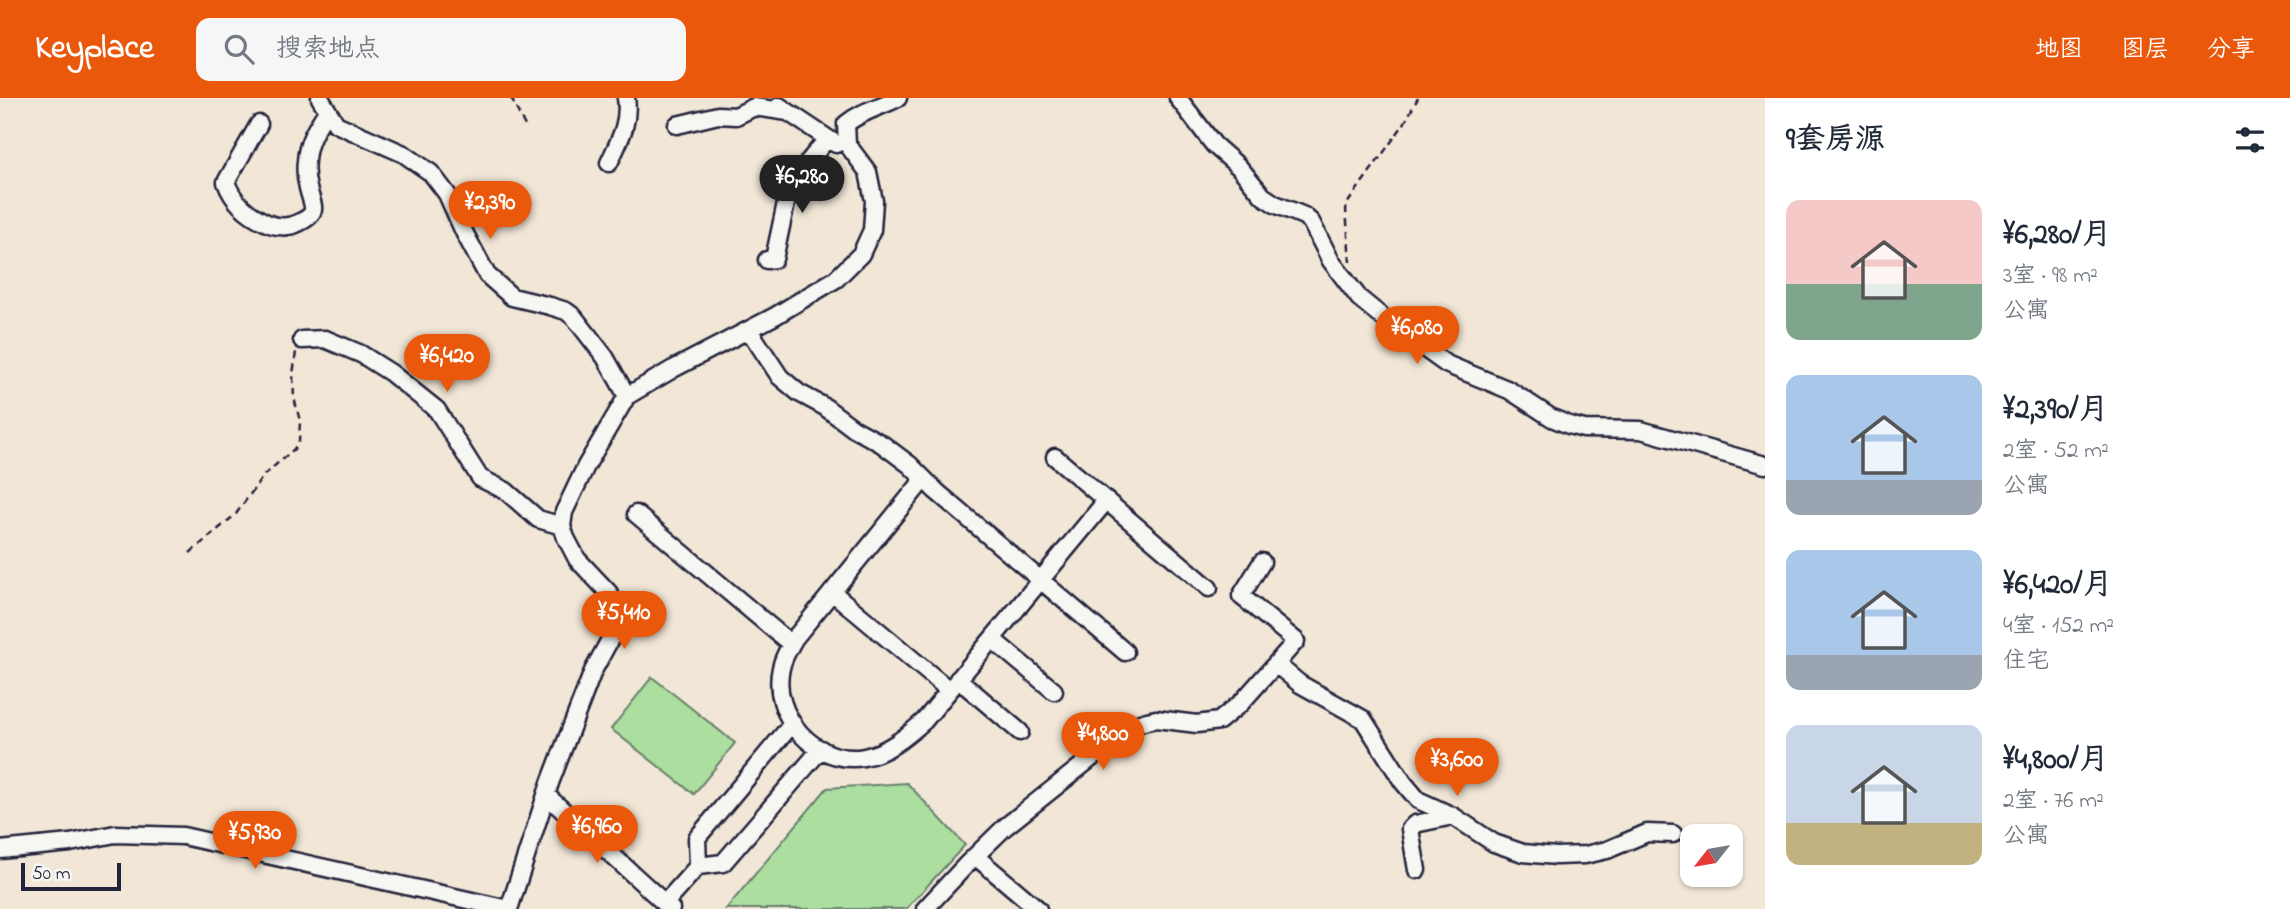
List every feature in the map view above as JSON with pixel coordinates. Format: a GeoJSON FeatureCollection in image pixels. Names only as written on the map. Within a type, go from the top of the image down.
{"type":"FeatureCollection","features":[{"type":"Feature","properties":{"kind":"street"},"geometry":{"type":"LineString","coordinates":[[609,163],[625,128],[628,116],[626,98]]}},
{"type":"Feature","properties":{"kind":"street"},"geometry":{"type":"LineString","coordinates":[[770,98],[827,139],[854,153]]}},
{"type":"Feature","properties":{"kind":"street"},"geometry":{"type":"LineString","coordinates":[[0,850],[70,843],[115,834],[183,836],[509,909],[547,795],[593,671],[614,632],[617,610],[609,593],[577,559],[562,526],[564,512],[586,466],[627,396],[836,279],[861,254],[872,230],[874,201],[867,172],[847,144],[846,124],[857,114],[882,107],[898,98]]}},
{"type":"Feature","properties":{"kind":"street"},"geometry":{"type":"LineString","coordinates":[[1178,98],[1214,145],[1238,167],[1263,197],[1311,222],[1331,261],[1359,298],[1446,364],[1509,390],[1552,418],[1584,429],[1641,430],[1765,465]]}},
{"type":"Feature","properties":{"kind":"street"},"geometry":{"type":"LineString","coordinates":[[259,124],[226,182],[231,196],[251,216],[274,226],[293,226],[313,213],[314,204],[307,187],[306,160],[310,138],[324,104]]}},
{"type":"Feature","properties":{"kind":"street"},"geometry":{"type":"LineString","coordinates":[[324,104],[335,124],[404,154],[431,173],[447,194],[487,275],[512,297],[550,306],[574,317],[606,357],[627,396]]}},
{"type":"Feature","properties":{"kind":"street"},"geometry":{"type":"LineString","coordinates":[[677,125],[718,116],[736,116],[754,107],[788,112]]}},
{"type":"Feature","properties":{"kind":"street"},"geometry":{"type":"LineString","coordinates":[[767,260],[774,259],[789,189],[827,139]]}},
{"type":"Feature","properties":{"kind":"street"},"geometry":{"type":"LineString","coordinates":[[749,330],[780,377],[799,393],[825,407],[910,465],[1125,652]]}},
{"type":"Feature","properties":{"kind":"street"},"geometry":{"type":"LineString","coordinates":[[302,340],[325,339],[361,354],[391,373],[437,410],[480,478],[506,491],[538,519],[562,526]]}},
{"type":"Feature","properties":{"kind":"street"},"geometry":{"type":"LineString","coordinates":[[1055,457],[1209,588]]}},
{"type":"Feature","properties":{"kind":"street"},"geometry":{"type":"LineString","coordinates":[[924,479],[791,644],[780,670],[780,689],[785,711],[792,724],[821,750],[841,757],[864,757],[888,748],[924,720],[1106,500]]}},
{"type":"Feature","properties":{"kind":"street"},"geometry":{"type":"LineString","coordinates":[[636,514],[791,644]]}},
{"type":"Feature","properties":{"kind":"street"},"geometry":{"type":"LineString","coordinates":[[925,909],[1005,827],[1104,748],[1140,723],[1156,719],[1197,724],[1219,721],[1241,703],[1296,641],[1241,596],[1262,562]]}},
{"type":"Feature","properties":{"kind":"street"},"geometry":{"type":"LineString","coordinates":[[832,592],[1020,732]]}},
{"type":"Feature","properties":{"kind":"street"},"geometry":{"type":"LineString","coordinates":[[992,639],[1054,691]]}},
{"type":"Feature","properties":{"kind":"street"},"geometry":{"type":"LineString","coordinates":[[1276,664],[1300,684],[1363,719],[1403,782],[1418,800],[1453,816],[1493,843],[1523,853],[1585,855],[1607,850],[1647,833],[1673,835]]}},
{"type":"Feature","properties":{"kind":"street"},"geometry":{"type":"LineString","coordinates":[[547,795],[668,906],[698,866],[697,838],[792,724]]}},
{"type":"Feature","properties":{"kind":"street"},"geometry":{"type":"LineString","coordinates":[[698,866],[723,863],[821,750]]}},
{"type":"Feature","properties":{"kind":"street"},"geometry":{"type":"LineString","coordinates":[[1417,870],[1410,829],[1415,824],[1453,816]]}},
{"type":"Feature","properties":{"kind":"street"},"geometry":{"type":"LineString","coordinates":[[975,856],[1038,909]]}},
{"type":"Feature","properties":{"kind":"path"},"geometry":{"type":"LineString","coordinates":[[511,98],[527,130]]}},
{"type":"Feature","properties":{"kind":"path"},"geometry":{"type":"LineString","coordinates":[[1349,286],[1351,272],[1346,209],[1405,124],[1418,98]]}},
{"type":"Feature","properties":{"kind":"path"},"geometry":{"type":"LineString","coordinates":[[190,553],[236,514],[264,475],[294,449],[299,441],[300,421],[294,398],[293,375],[295,355],[302,340]]}},
{"type":"Feature","properties":{"kind":"green space"},"geometry":{"type":"Polygon","coordinates":[[[652,677],[735,743],[694,794],[611,729],[652,677]]]}},
{"type":"Feature","properties":{"kind":"green space"},"geometry":{"type":"Polygon","coordinates":[[[907,783],[965,845],[906,909],[726,909],[827,788],[907,783]]]}}]}
